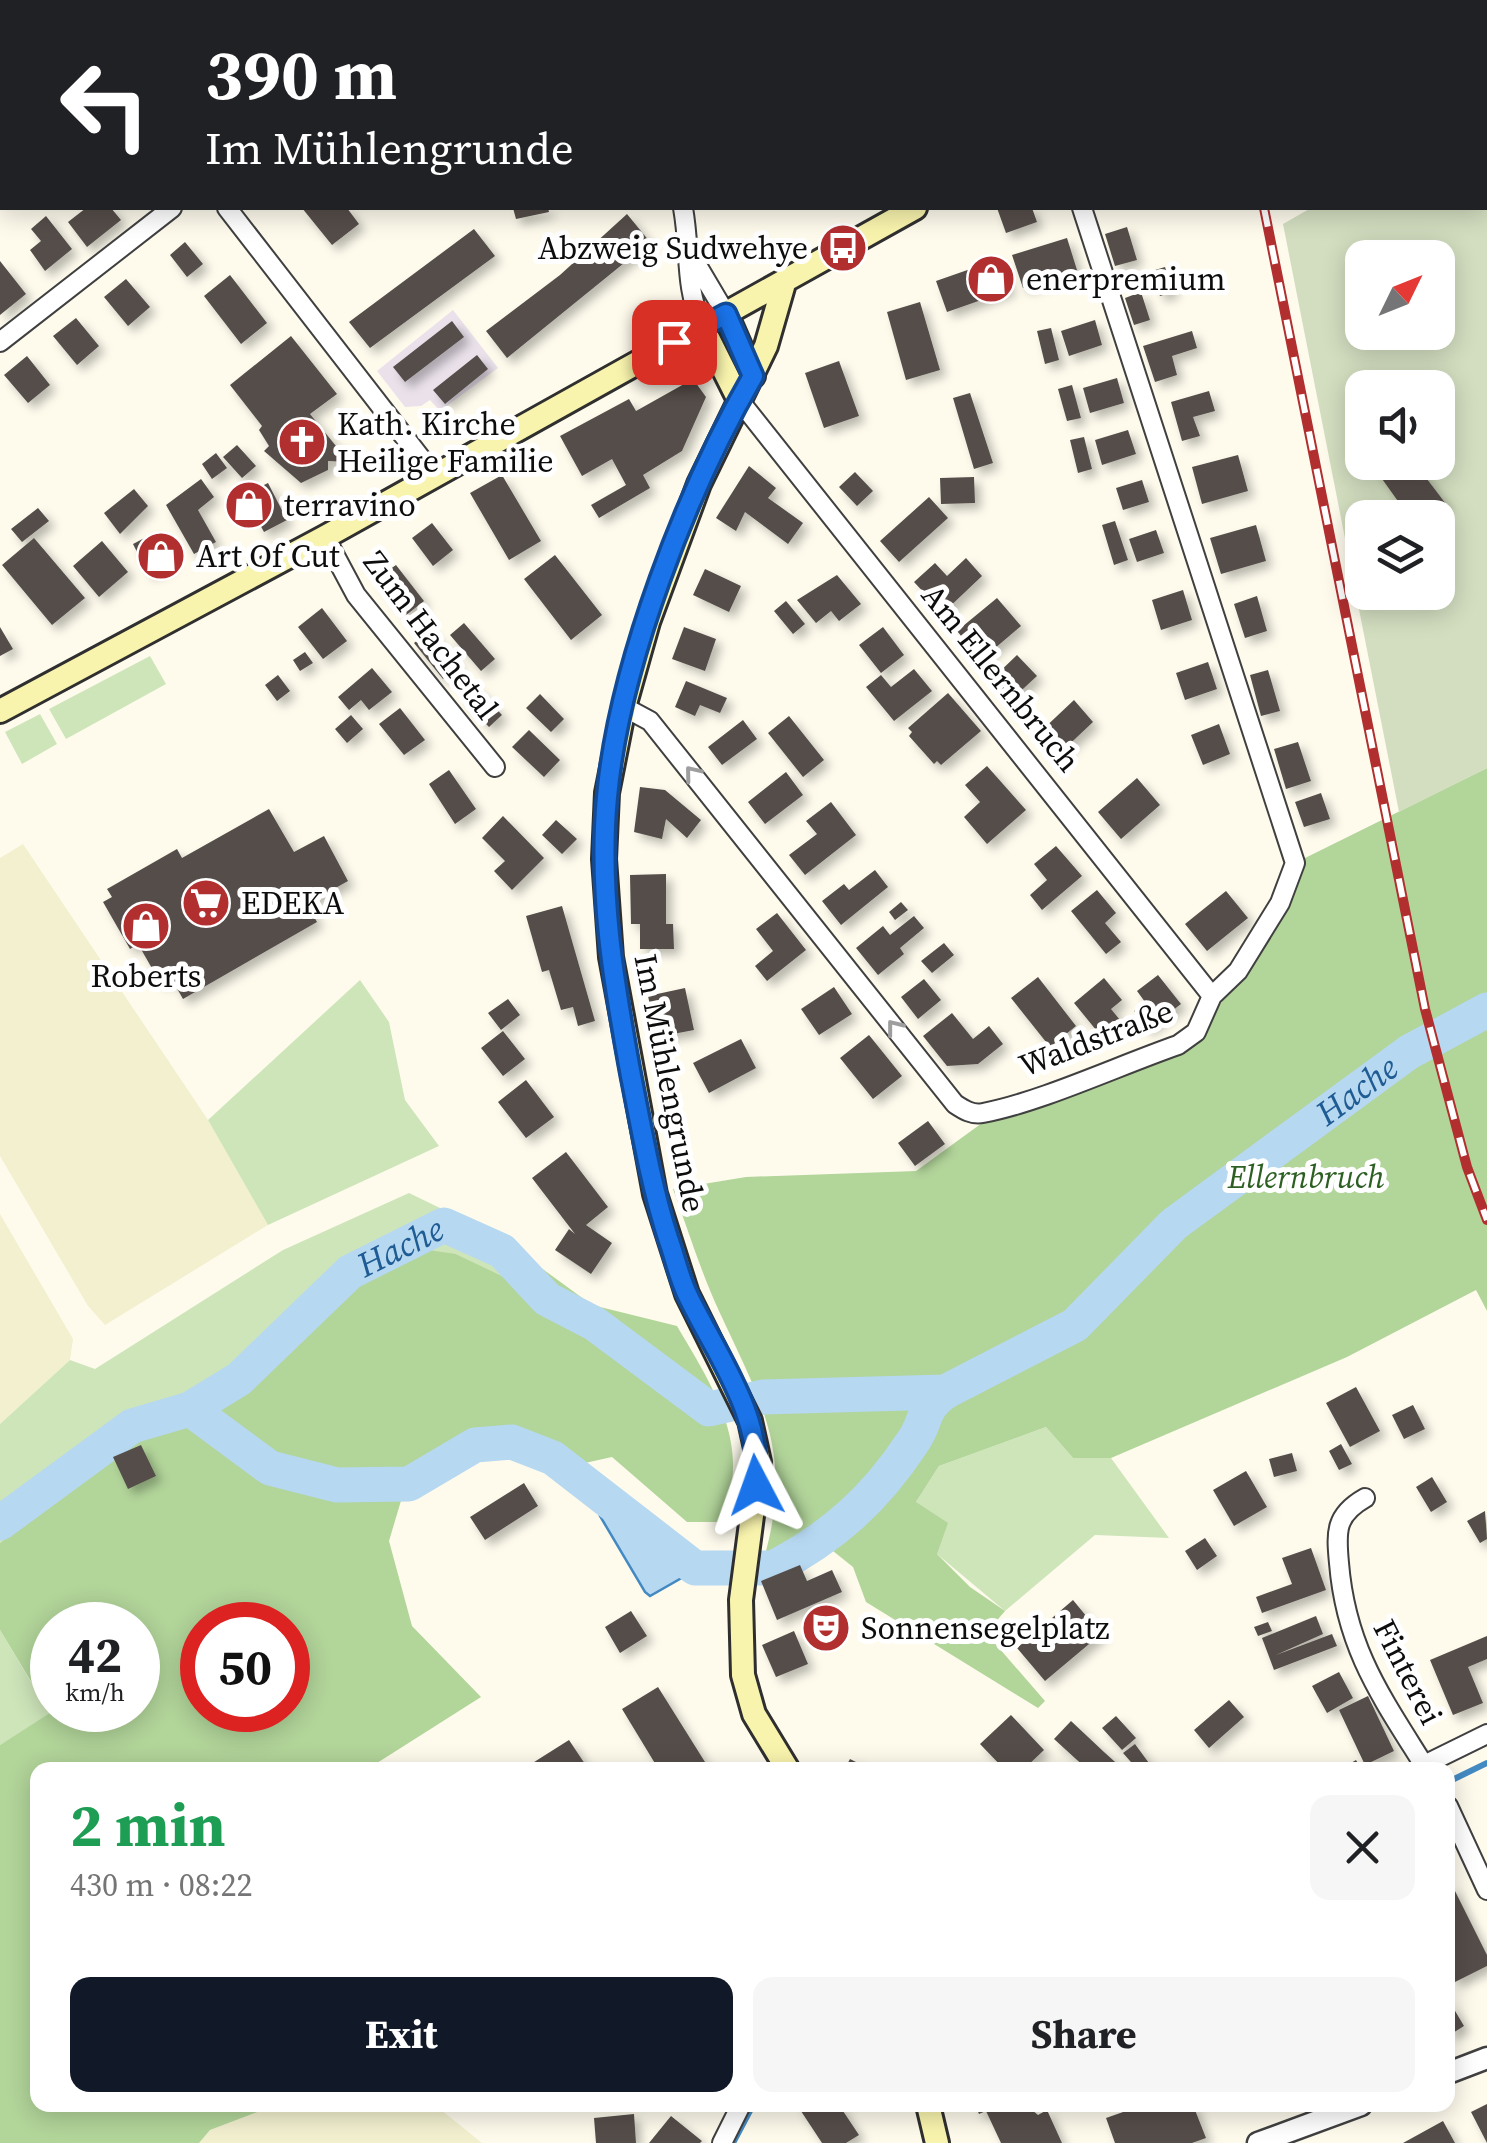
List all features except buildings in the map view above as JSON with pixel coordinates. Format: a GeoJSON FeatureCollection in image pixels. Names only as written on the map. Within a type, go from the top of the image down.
{"type":"FeatureCollection","features":[{"type":"Feature","properties":{"kind":"main road"},"geometry":{"type":"LineString","coordinates":[[0,711],[325,536],[912,210]]}},
{"type":"Feature","properties":{"kind":"main road","name":"Im Mühlengrunde"},"geometry":{"type":"LineString","coordinates":[[783,1762],[754,1714],[743,1675],[740,1630],[759,1462],[750,1421],[687,1294],[664,1225],[646,1154],[611,958],[604,859],[607,794],[624,707],[680,530],[753,376],[785,280]]}},
{"type":"Feature","properties":{"kind":"main road"},"geometry":{"type":"LineString","coordinates":[[726,314],[753,376]]}},
{"type":"Feature","properties":{"kind":"main road"},"geometry":{"type":"LineString","coordinates":[[702,326],[739,400]]}},
{"type":"Feature","properties":{"kind":"main road"},"geometry":{"type":"LineString","coordinates":[[930,2112],[937,2143]]}},
{"type":"Feature","properties":{"kind":"street"},"geometry":{"type":"LineString","coordinates":[[0,342],[169,210]]}},
{"type":"Feature","properties":{"kind":"street"},"geometry":{"type":"LineString","coordinates":[[229,210],[434,475]]}},
{"type":"Feature","properties":{"kind":"street"},"geometry":{"type":"LineString","coordinates":[[683,210],[691,254],[688,293],[702,326]]}},
{"type":"Feature","properties":{"kind":"street","name":"Waldstraße"},"geometry":{"type":"LineString","coordinates":[[624,707],[650,721],[954,1104],[966,1112],[980,1114],[1178,1045],[1196,1032],[1212,996],[1238,971],[1280,903],[1295,863],[1083,210]]}},
{"type":"Feature","properties":{"kind":"street"},"geometry":{"type":"LineString","coordinates":[[691,254],[726,314]]}},
{"type":"Feature","properties":{"kind":"street","name":"Am Ellernbruch"},"geometry":{"type":"LineString","coordinates":[[739,400],[1212,996]]}},
{"type":"Feature","properties":{"kind":"street","name":"Zum Hachetal"},"geometry":{"type":"LineString","coordinates":[[325,536],[356,595],[494,767]]}},
{"type":"Feature","properties":{"kind":"street","name":"Finterei"},"geometry":{"type":"LineString","coordinates":[[1365,1498],[1349,1507],[1336,1526],[1341,1593],[1354,1648],[1421,1762]]}},
{"type":"Feature","properties":{"kind":"street"},"geometry":{"type":"LineString","coordinates":[[1436,1762],[1487,1734]]}},
{"type":"Feature","properties":{"kind":"street"},"geometry":{"type":"LineString","coordinates":[[1455,1821],[1487,1890]]}},
{"type":"Feature","properties":{"kind":"street"},"geometry":{"type":"LineString","coordinates":[[1455,2070],[1487,2058]]}},
{"type":"Feature","properties":{"kind":"street"},"geometry":{"type":"LineString","coordinates":[[722,2143],[738,2112]]}},
{"type":"Feature","properties":{"kind":"street"},"geometry":{"type":"LineString","coordinates":[[1258,2143],[1342,2112]]}},
{"type":"Feature","properties":{"kind":"shaded area"},"geometry":{"type":"Polygon","coordinates":[[[453,310],[498,368],[440,411],[430,400],[421,406],[405,407],[377,371],[453,310]]]}},
{"type":"Feature","properties":{"kind":"shaded area"},"geometry":{"type":"Polygon","coordinates":[[[23,844],[208,1120],[268,1225],[105,1325],[88,1306],[0,1156],[0,858],[23,844]]]}},
{"type":"Feature","properties":{"kind":"shaded area"},"geometry":{"type":"Polygon","coordinates":[[[0,1214],[73,1339],[70,1360],[0,1424],[0,1214]]]}},
{"type":"Feature","properties":{"kind":"shaded area"},"geometry":{"type":"Polygon","coordinates":[[[258,2112],[444,2112],[482,2143],[199,2143],[210,2130],[258,2112]]]}},
{"type":"Feature","properties":{"kind":"green space"},"geometry":{"type":"Polygon","coordinates":[[[1308,210],[1487,210],[1487,768],[1399,812],[1359,610],[1455,610],[1455,500],[1345,500],[1345,538],[1283,224],[1308,210]]]}},
{"type":"Feature","properties":{"kind":"green space"},"geometry":{"type":"Polygon","coordinates":[[[150,656],[166,684],[66,739],[49,709],[150,656]]]}},
{"type":"Feature","properties":{"kind":"green space"},"geometry":{"type":"Polygon","coordinates":[[[40,714],[57,744],[22,764],[5,732],[40,714]]]}},
{"type":"Feature","properties":{"kind":"green space","name":"Ellernbruch"},"geometry":{"type":"Polygon","coordinates":[[[1487,768],[1487,1311],[1476,1290],[1347,1357],[1111,1458],[1073,1458],[1046,1427],[939,1466],[916,1502],[948,1523],[937,1554],[970,1587],[1005,1611],[986,1633],[1045,1701],[1038,1708],[866,1602],[853,1567],[813,1535],[777,1557],[764,1558],[776,1489],[769,1430],[706,1281],[673,1189],[746,1177],[916,1171],[982,1123],[1181,1048],[1211,1017],[1241,975],[1301,860],[1487,768]]]}},
{"type":"Feature","properties":{"kind":"green space"},"geometry":{"type":"Polygon","coordinates":[[[360,980],[389,1022],[405,1100],[439,1146],[268,1225],[208,1120],[360,980]]]}},
{"type":"Feature","properties":{"kind":"green space"},"geometry":{"type":"Polygon","coordinates":[[[409,1193],[496,1235],[509,1280],[456,1254],[353,1277],[242,1382],[96,1461],[0,1543],[0,1424],[70,1360],[95,1369],[283,1250],[409,1193]]]}},
{"type":"Feature","properties":{"kind":"green space"},"geometry":{"type":"Polygon","coordinates":[[[496,1235],[592,1305],[677,1326],[714,1393],[728,1429],[733,1466],[727,1522],[687,1522],[612,1457],[576,1465],[502,1431],[457,1444],[403,1494],[389,1541],[412,1626],[481,1697],[379,1762],[30,1762],[30,2112],[258,2112],[210,2130],[199,2143],[0,2143],[0,1745],[30,1726],[30,1732],[160,1732],[160,1602],[30,1602],[30,1680],[0,1630],[0,1543],[96,1461],[242,1382],[353,1277],[407,1247],[456,1254],[508,1279],[496,1235]]]}},
{"type":"Feature","properties":{"kind":"green space"},"geometry":{"type":"Polygon","coordinates":[[[1046,1427],[1073,1458],[1111,1458],[1169,1538],[1095,1535],[1005,1611],[937,1554],[916,1502],[939,1466],[1046,1427]]]}},
{"type":"Feature","properties":{"kind":"green space"},"geometry":{"type":"Polygon","coordinates":[[[0,1630],[30,1680],[30,1726],[0,1745],[0,1630]]]}},
{"type":"Feature","properties":{"kind":"water"},"geometry":{"type":"Polygon","coordinates":[[[621,1503],[688,1543],[700,1560],[685,1576],[650,1596],[600,1516],[621,1503]]]}},
{"type":"Feature","properties":{"kind":"waterway","name":"Hache"},"geometry":{"type":"LineString","coordinates":[[0,1523],[132,1426],[190,1409],[239,1379],[350,1272],[444,1225],[502,1251],[547,1299],[595,1324],[709,1409],[763,1397],[945,1392],[1075,1325],[1174,1224],[1409,1052],[1487,1010]]}},
{"type":"Feature","properties":{"kind":"waterway"},"geometry":{"type":"LineString","coordinates":[[190,1409],[270,1468],[337,1485],[409,1484],[475,1445],[512,1442],[553,1458],[695,1568],[773,1568],[834,1530],[868,1499],[912,1443],[932,1404],[945,1392]]}},
{"type":"Feature","properties":{"kind":"waterway"},"geometry":{"type":"LineString","coordinates":[[1455,1779],[1487,1763]]}},
{"type":"Feature","properties":{"kind":"waterway"},"geometry":{"type":"LineString","coordinates":[[733,2143],[749,2112]]}},
{"type":"Feature","properties":{"kind":"railway"},"geometry":{"type":"LineString","coordinates":[[1264,210],[1425,1009],[1467,1167],[1487,1220]]}},
{"type":"Feature","properties":{"kind":"place","name":"Abzweig Sudwehye"},"geometry":{"type":"Point","coordinates":[843,248]}},
{"type":"Feature","properties":{"kind":"place","name":"enerpremium"},"geometry":{"type":"Point","coordinates":[991,279]}},
{"type":"Feature","properties":{"kind":"place","name":"Kath. Kirche Heilige Familie"},"geometry":{"type":"Point","coordinates":[302,442]}},
{"type":"Feature","properties":{"kind":"place","name":"terravino"},"geometry":{"type":"Point","coordinates":[249,505]}},
{"type":"Feature","properties":{"kind":"place","name":"Art Of Cut"},"geometry":{"type":"Point","coordinates":[161,556]}},
{"type":"Feature","properties":{"kind":"place","name":"EDEKA"},"geometry":{"type":"Point","coordinates":[206,903]}},
{"type":"Feature","properties":{"kind":"place","name":"Roberts"},"geometry":{"type":"Point","coordinates":[146,926]}},
{"type":"Feature","properties":{"kind":"place","name":"Sonnensegelplatz"},"geometry":{"type":"Point","coordinates":[826,1628]}},
{"type":"Feature","properties":{"kind":"route"},"geometry":{"type":"LineString","coordinates":[[674,342],[726,314],[745,350],[753,376],[699,484],[648,622],[624,707],[607,794],[604,878],[611,958],[655,1194],[687,1294],[750,1421],[759,1462],[756,1485]]}}]}
